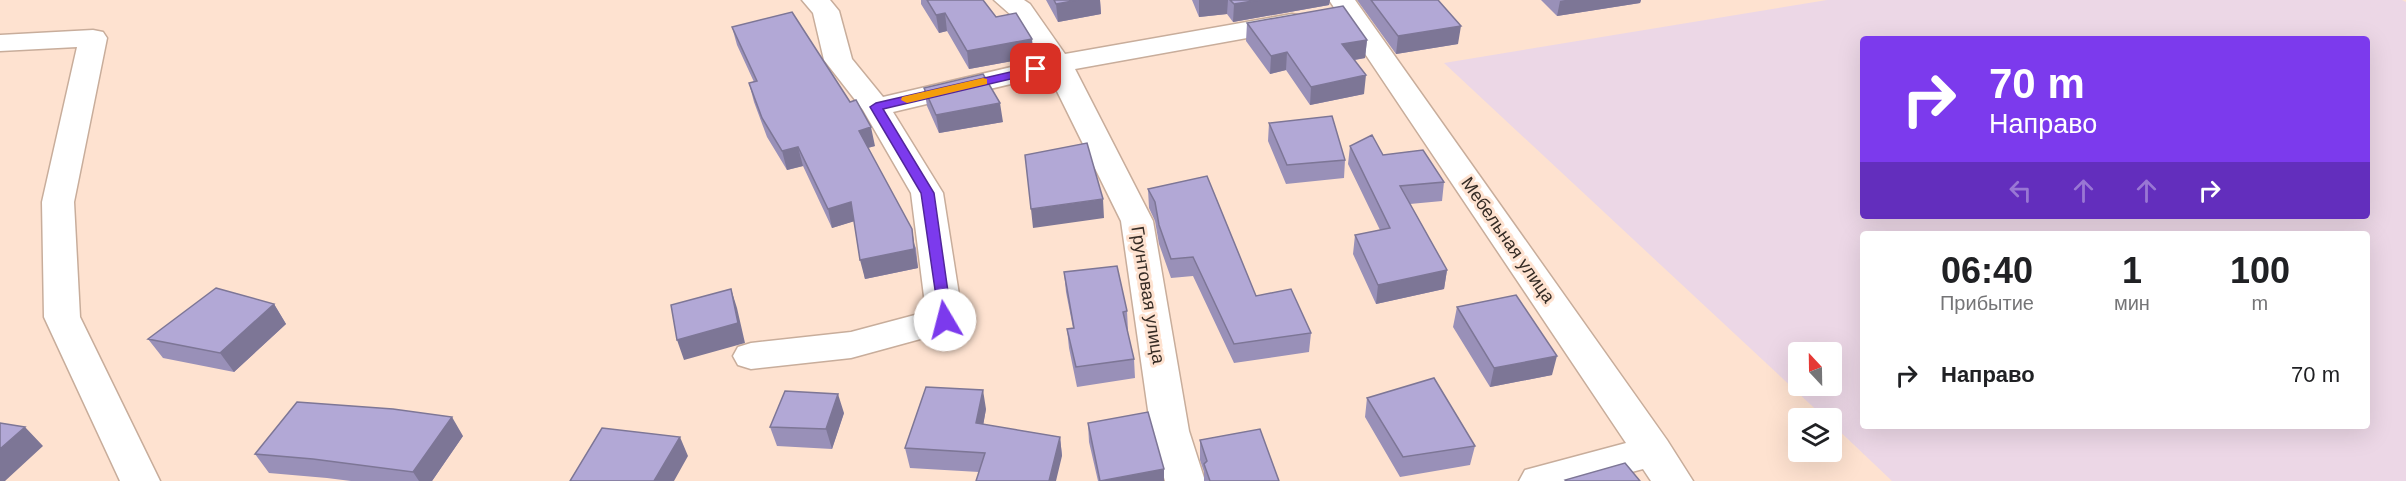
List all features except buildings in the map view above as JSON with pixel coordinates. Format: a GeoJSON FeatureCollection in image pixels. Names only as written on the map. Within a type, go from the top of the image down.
{"type":"FeatureCollection","features":[{"type":"Feature","properties":{"kind":"street"},"geometry":{"type":"LineString","coordinates":[[751,356],[851,345],[945,320],[927,193],[876,107],[838,60],[826,11],[815,0]]}},
{"type":"Feature","properties":{"kind":"street","name":"Грунтовая улица"},"geometry":{"type":"LineString","coordinates":[[1007,0],[1021,10],[1058,64],[1137,221],[1170,431],[1185,481]]}},
{"type":"Feature","properties":{"kind":"street"},"geometry":{"type":"LineString","coordinates":[[876,107],[1058,64],[1333,11]]}},
{"type":"Feature","properties":{"kind":"street","name":"Мебельная улица"},"geometry":{"type":"LineString","coordinates":[[1333,11],[1663,466]]}},
{"type":"Feature","properties":{"kind":"street"},"geometry":{"type":"LineString","coordinates":[[0,43],[93,38],[58,202],[62,317],[140,481]]}},
{"type":"Feature","properties":{"kind":"street"},"geometry":{"type":"LineString","coordinates":[[1539,481],[1663,466]]}},
{"type":"Feature","properties":{"kind":"shaded area"},"geometry":{"type":"Polygon","coordinates":[[[1827,0],[2402,0],[2406,2],[2406,481],[1892,481],[1842,434],[1842,408],[1814,408],[1801,396],[1842,396],[1842,342],[1788,342],[1788,384],[1444,63],[1827,0]]]}},
{"type":"Feature","properties":{"kind":"slow traffic"},"geometry":{"type":"LineString","coordinates":[[907,100],[983,82]]}},
{"type":"Feature","properties":{"kind":"route"},"geometry":{"type":"LineString","coordinates":[[945,320],[927,193],[876,107],[1036,69]]}}]}
